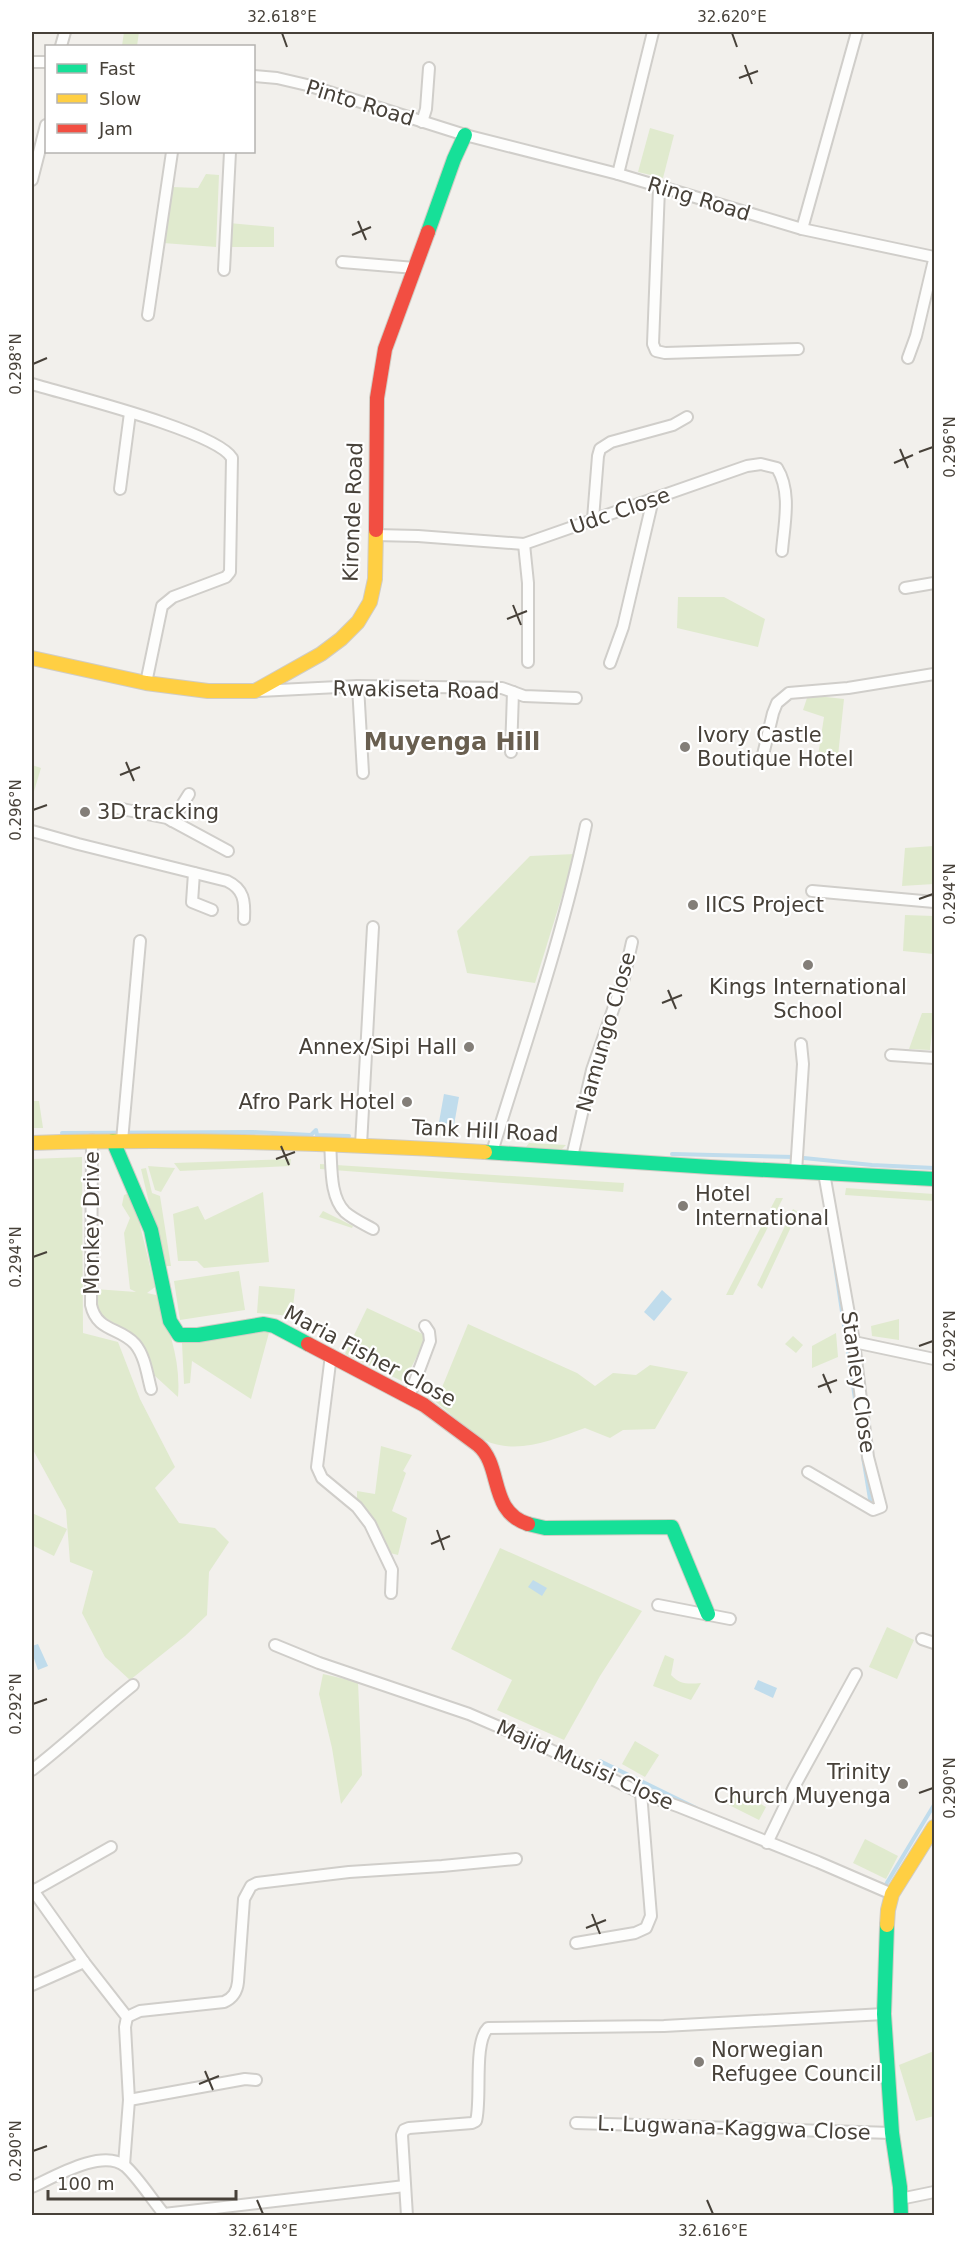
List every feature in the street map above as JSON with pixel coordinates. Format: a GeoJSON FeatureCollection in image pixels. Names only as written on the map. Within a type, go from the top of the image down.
{"type":"FeatureCollection","features":[{"type":"Feature","properties":{"kind":"street"},"geometry":{"type":"LineString","coordinates":[[618,174],[653,32]]}},
{"type":"Feature","properties":{"kind":"street"},"geometry":{"type":"LineString","coordinates":[[802,229],[857,32]]}},
{"type":"Feature","properties":{"kind":"street"},"geometry":{"type":"LineString","coordinates":[[422,122],[426,109],[429,68]]}},
{"type":"Feature","properties":{"kind":"street","name":"Pinto Road"},"geometry":{"type":"LineString","coordinates":[[255,76],[277,78],[307,85],[465,135]]}},
{"type":"Feature","properties":{"kind":"street"},"geometry":{"type":"LineString","coordinates":[[32,180],[45,129]]}},
{"type":"Feature","properties":{"kind":"street","name":"Ring Road"},"geometry":{"type":"LineString","coordinates":[[465,135],[618,174],[802,229],[934,259]]}},
{"type":"Feature","properties":{"kind":"street","name":"Kironde Road"},"geometry":{"type":"LineString","coordinates":[[32,658],[146,683],[208,691],[255,691],[321,654],[358,622],[370,602],[375,579],[377,398],[385,349],[454,159],[465,135]]}},
{"type":"Feature","properties":{"kind":"street"},"geometry":{"type":"LineString","coordinates":[[148,315],[172,153]]}},
{"type":"Feature","properties":{"kind":"street"},"geometry":{"type":"LineString","coordinates":[[224,270],[230,153]]}},
{"type":"Feature","properties":{"kind":"street"},"geometry":{"type":"LineString","coordinates":[[659,188],[653,344],[656,351],[665,353],[798,349]]}},
{"type":"Feature","properties":{"kind":"street"},"geometry":{"type":"LineString","coordinates":[[908,358],[934,259]]}},
{"type":"Feature","properties":{"kind":"street"},"geometry":{"type":"LineString","coordinates":[[342,262],[415,268]]}},
{"type":"Feature","properties":{"kind":"street"},"geometry":{"type":"LineString","coordinates":[[32,384],[170,424],[225,449],[231,455],[233,464],[230,572],[226,577],[173,597],[162,606],[146,683]]}},
{"type":"Feature","properties":{"kind":"street"},"geometry":{"type":"LineString","coordinates":[[120,489],[130,413]]}},
{"type":"Feature","properties":{"kind":"street"},"geometry":{"type":"LineString","coordinates":[[593,519],[600,449],[611,442],[673,424],[687,417]]}},
{"type":"Feature","properties":{"kind":"street","name":"Udc Close"},"geometry":{"type":"LineString","coordinates":[[375,536],[524,544],[747,466],[762,464],[777,468],[784,483],[786,506],[782,551]]}},
{"type":"Feature","properties":{"kind":"street"},"geometry":{"type":"LineString","coordinates":[[610,663],[623,627],[653,499]]}},
{"type":"Feature","properties":{"kind":"street"},"geometry":{"type":"LineString","coordinates":[[524,544],[528,583],[528,662]]}},
{"type":"Feature","properties":{"kind":"street"},"geometry":{"type":"LineString","coordinates":[[905,588],[934,583]]}},
{"type":"Feature","properties":{"kind":"street"},"geometry":{"type":"LineString","coordinates":[[762,759],[777,703],[789,693],[848,688],[934,674]]}},
{"type":"Feature","properties":{"kind":"street"},"geometry":{"type":"LineString","coordinates":[[358,686],[363,773]]}},
{"type":"Feature","properties":{"kind":"street","name":"Rwakiseta Road"},"geometry":{"type":"LineString","coordinates":[[255,691],[358,686],[502,688],[524,696],[576,698]]}},
{"type":"Feature","properties":{"kind":"street"},"geometry":{"type":"LineString","coordinates":[[511,752],[513,692]]}},
{"type":"Feature","properties":{"kind":"street"},"geometry":{"type":"LineString","coordinates":[[172,821],[189,794]]}},
{"type":"Feature","properties":{"kind":"street"},"geometry":{"type":"LineString","coordinates":[[117,808],[172,821],[228,851]]}},
{"type":"Feature","properties":{"kind":"street"},"geometry":{"type":"LineString","coordinates":[[492,1152],[551,957],[586,825]]}},
{"type":"Feature","properties":{"kind":"street"},"geometry":{"type":"LineString","coordinates":[[32,831],[227,881],[237,886],[243,896],[244,919]]}},
{"type":"Feature","properties":{"kind":"street"},"geometry":{"type":"LineString","coordinates":[[194,873],[192,902],[212,910]]}},
{"type":"Feature","properties":{"kind":"street"},"geometry":{"type":"LineString","coordinates":[[812,891],[934,902]]}},
{"type":"Feature","properties":{"kind":"street"},"geometry":{"type":"LineString","coordinates":[[361,1145],[373,927]]}},
{"type":"Feature","properties":{"kind":"street"},"geometry":{"type":"LineString","coordinates":[[117,1141],[140,941]]}},
{"type":"Feature","properties":{"kind":"street","name":"Namungo Close"},"geometry":{"type":"LineString","coordinates":[[572,1157],[592,1070],[624,978],[632,942]]}},
{"type":"Feature","properties":{"kind":"street"},"geometry":{"type":"LineString","coordinates":[[796,1172],[803,1064],[801,1044]]}},
{"type":"Feature","properties":{"kind":"street"},"geometry":{"type":"LineString","coordinates":[[891,1055],[934,1058]]}},
{"type":"Feature","properties":{"kind":"street","name":"Tank Hill Road"},"geometry":{"type":"LineString","coordinates":[[32,1143],[92,1140],[361,1145],[934,1179]]}},
{"type":"Feature","properties":{"kind":"street","name":"Monkey Drive"},"geometry":{"type":"LineString","coordinates":[[92,1140],[91,1305],[93,1313],[101,1324],[128,1338],[139,1349],[151,1389]]}},
{"type":"Feature","properties":{"kind":"street","name":"Maria Fisher Close"},"geometry":{"type":"LineString","coordinates":[[117,1141],[151,1230],[170,1321],[178,1335],[198,1335],[264,1324],[282,1329],[409,1397],[448,1421],[485,1451],[504,1504],[511,1515],[517,1519],[545,1528],[672,1527],[708,1614]]}},
{"type":"Feature","properties":{"kind":"street"},"geometry":{"type":"LineString","coordinates":[[330,1144],[334,1187],[338,1203],[351,1216],[373,1230]]}},
{"type":"Feature","properties":{"kind":"street","name":"Stanley Close"},"geometry":{"type":"LineString","coordinates":[[808,1472],[873,1510],[881,1506],[868,1457],[854,1342],[824,1173]]}},
{"type":"Feature","properties":{"kind":"street"},"geometry":{"type":"LineString","coordinates":[[409,1397],[430,1341],[429,1332],[425,1326]]}},
{"type":"Feature","properties":{"kind":"street"},"geometry":{"type":"LineString","coordinates":[[854,1342],[934,1359]]}},
{"type":"Feature","properties":{"kind":"street"},"geometry":{"type":"LineString","coordinates":[[331,1355],[317,1467],[322,1478],[357,1507],[370,1524],[392,1570],[391,1593]]}},
{"type":"Feature","properties":{"kind":"street"},"geometry":{"type":"LineString","coordinates":[[658,1605],[730,1618]]}},
{"type":"Feature","properties":{"kind":"street"},"geometry":{"type":"LineString","coordinates":[[922,1639],[934,1643]]}},
{"type":"Feature","properties":{"kind":"street","name":"Majid Musisi Close"},"geometry":{"type":"LineString","coordinates":[[275,1645],[319,1664],[469,1714],[641,1793],[838,1870],[892,1894]]}},
{"type":"Feature","properties":{"kind":"street"},"geometry":{"type":"LineString","coordinates":[[767,1843],[794,1787],[856,1674]]}},
{"type":"Feature","properties":{"kind":"street"},"geometry":{"type":"LineString","coordinates":[[32,1770],[133,1685]]}},
{"type":"Feature","properties":{"kind":"street"},"geometry":{"type":"LineString","coordinates":[[576,1943],[636,1933],[646,1928],[651,1916],[641,1793]]}},
{"type":"Feature","properties":{"kind":"street"},"geometry":{"type":"LineString","coordinates":[[901,2216],[892,2133],[884,2014],[888,1921],[892,1894],[934,1827]]}},
{"type":"Feature","properties":{"kind":"street"},"geometry":{"type":"LineString","coordinates":[[111,1847],[32,1890],[127,2017],[125,2027],[129,2100],[124,2165]]}},
{"type":"Feature","properties":{"kind":"street"},"geometry":{"type":"LineString","coordinates":[[127,2017],[140,2011],[224,2002],[231,1999],[238,1982],[243,1899],[251,1886],[257,1883],[349,1872],[516,1859]]}},
{"type":"Feature","properties":{"kind":"street"},"geometry":{"type":"LineString","coordinates":[[32,1984],[84,1962]]}},
{"type":"Feature","properties":{"kind":"street"},"geometry":{"type":"LineString","coordinates":[[407,2216],[402,2135],[404,2130],[472,2124],[477,2118],[480,2057],[485,2031],[488,2028],[664,2026],[884,2014]]}},
{"type":"Feature","properties":{"kind":"street"},"geometry":{"type":"LineString","coordinates":[[129,2100],[245,2079],[256,2080]]}},
{"type":"Feature","properties":{"kind":"street","name":"L. Lugwana-Kaggwa Close"},"geometry":{"type":"LineString","coordinates":[[576,2123],[892,2133]]}},
{"type":"Feature","properties":{"kind":"street"},"geometry":{"type":"LineString","coordinates":[[32,2187],[91,2161],[109,2161],[124,2165],[164,2214],[405,2186]]}},
{"type":"Feature","properties":{"kind":"street"},"geometry":{"type":"LineString","coordinates":[[900,2199],[934,2192]]}},
{"type":"Feature","properties":{"kind":"green space"},"geometry":{"type":"Polygon","coordinates":[[[124,32],[139,32],[137,45],[122,45],[124,32]]]}},
{"type":"Feature","properties":{"kind":"green space"},"geometry":{"type":"Polygon","coordinates":[[[650,128],[674,135],[663,178],[638,172],[650,128]]]}},
{"type":"Feature","properties":{"kind":"green space"},"geometry":{"type":"Polygon","coordinates":[[[206,174],[219,175],[216,247],[163,243],[172,187],[198,188],[206,174]]]}},
{"type":"Feature","properties":{"kind":"green space"},"geometry":{"type":"Polygon","coordinates":[[[229,223],[274,227],[274,247],[228,247],[229,223]]]}},
{"type":"Feature","properties":{"kind":"green space"},"geometry":{"type":"Polygon","coordinates":[[[678,597],[724,597],[765,619],[758,647],[677,628],[678,597]]]}},
{"type":"Feature","properties":{"kind":"green space"},"geometry":{"type":"Polygon","coordinates":[[[808,695],[844,699],[838,756],[818,756],[824,717],[803,710],[808,695]]]}},
{"type":"Feature","properties":{"kind":"green space"},"geometry":{"type":"Polygon","coordinates":[[[32,765],[41,768],[32,798],[32,765]]]}},
{"type":"Feature","properties":{"kind":"green space"},"geometry":{"type":"Polygon","coordinates":[[[934,846],[934,884],[902,886],[905,848],[934,846]]]}},
{"type":"Feature","properties":{"kind":"green space"},"geometry":{"type":"Polygon","coordinates":[[[575,854],[535,983],[467,973],[457,931],[530,856],[575,854]]]}},
{"type":"Feature","properties":{"kind":"green space"},"geometry":{"type":"Polygon","coordinates":[[[905,915],[934,916],[933,954],[903,951],[905,915]]]}},
{"type":"Feature","properties":{"kind":"green space"},"geometry":{"type":"Polygon","coordinates":[[[922,1013],[934,1013],[930,1050],[909,1049],[922,1013]]]}},
{"type":"Feature","properties":{"kind":"green space"},"geometry":{"type":"Polygon","coordinates":[[[32,1101],[39,1101],[43,1128],[32,1128],[32,1101]]]}},
{"type":"Feature","properties":{"kind":"green space"},"geometry":{"type":"Polygon","coordinates":[[[529,1143],[566,1145],[562,1149],[526,1147],[529,1143]]]}},
{"type":"Feature","properties":{"kind":"green space"},"geometry":{"type":"Polygon","coordinates":[[[82,1157],[83,1333],[118,1342],[140,1399],[175,1467],[155,1488],[179,1523],[215,1528],[229,1542],[209,1572],[207,1615],[185,1636],[130,1680],[105,1657],[82,1613],[93,1571],[70,1562],[66,1510],[32,1448],[32,1159],[82,1157]]]}},
{"type":"Feature","properties":{"kind":"green space"},"geometry":{"type":"Polygon","coordinates":[[[291,1159],[290,1166],[180,1171],[174,1163],[291,1159]]]}},
{"type":"Feature","properties":{"kind":"green space"},"geometry":{"type":"Polygon","coordinates":[[[320,1164],[624,1183],[623,1192],[320,1169],[320,1164]]]}},
{"type":"Feature","properties":{"kind":"green space"},"geometry":{"type":"Polygon","coordinates":[[[148,1166],[175,1168],[161,1192],[155,1190],[148,1166]]]}},
{"type":"Feature","properties":{"kind":"green space"},"geometry":{"type":"Polygon","coordinates":[[[146,1168],[152,1193],[160,1196],[171,1266],[164,1266],[141,1169],[146,1168]]]}},
{"type":"Feature","properties":{"kind":"green space"},"geometry":{"type":"Polygon","coordinates":[[[846,1188],[934,1194],[934,1201],[845,1195],[846,1188]]]}},
{"type":"Feature","properties":{"kind":"green space"},"geometry":{"type":"Polygon","coordinates":[[[132,1192],[155,1287],[147,1293],[156,1295],[169,1332],[178,1371],[178,1397],[154,1375],[138,1338],[99,1314],[95,1289],[136,1292],[130,1289],[124,1233],[130,1218],[122,1205],[124,1195],[132,1192]]]}},
{"type":"Feature","properties":{"kind":"green space"},"geometry":{"type":"Polygon","coordinates":[[[263,1192],[269,1262],[204,1268],[197,1261],[178,1261],[173,1214],[198,1206],[205,1220],[263,1192]]]}},
{"type":"Feature","properties":{"kind":"green space"},"geometry":{"type":"Polygon","coordinates":[[[776,1198],[783,1198],[733,1295],[726,1295],[776,1198]]]}},
{"type":"Feature","properties":{"kind":"green space"},"geometry":{"type":"Polygon","coordinates":[[[793,1209],[798,1212],[762,1289],[757,1285],[793,1209]]]}},
{"type":"Feature","properties":{"kind":"green space"},"geometry":{"type":"Polygon","coordinates":[[[323,1211],[353,1226],[352,1228],[319,1217],[323,1211]]]}},
{"type":"Feature","properties":{"kind":"green space"},"geometry":{"type":"Polygon","coordinates":[[[239,1271],[245,1310],[180,1320],[174,1281],[239,1271]]]}},
{"type":"Feature","properties":{"kind":"green space"},"geometry":{"type":"Polygon","coordinates":[[[259,1286],[295,1289],[292,1316],[257,1313],[259,1286]]]}},
{"type":"Feature","properties":{"kind":"green space"},"geometry":{"type":"Polygon","coordinates":[[[367,1308],[427,1336],[404,1382],[345,1354],[367,1308]]]}},
{"type":"Feature","properties":{"kind":"green space"},"geometry":{"type":"Polygon","coordinates":[[[899,1319],[899,1340],[872,1336],[871,1326],[899,1319]]]}},
{"type":"Feature","properties":{"kind":"green space"},"geometry":{"type":"Polygon","coordinates":[[[468,1324],[577,1373],[595,1386],[613,1373],[636,1375],[650,1365],[688,1372],[655,1429],[623,1430],[610,1438],[585,1428],[535,1444],[497,1445],[484,1440],[465,1427],[436,1402],[468,1324]]]}},
{"type":"Feature","properties":{"kind":"green space"},"geometry":{"type":"Polygon","coordinates":[[[270,1329],[251,1399],[192,1361],[190,1383],[184,1384],[182,1343],[270,1329]]]}},
{"type":"Feature","properties":{"kind":"green space"},"geometry":{"type":"Polygon","coordinates":[[[836,1333],[838,1357],[812,1368],[812,1346],[836,1333]]]}},
{"type":"Feature","properties":{"kind":"green space"},"geometry":{"type":"Polygon","coordinates":[[[793,1336],[803,1345],[796,1353],[785,1344],[793,1336]]]}},
{"type":"Feature","properties":{"kind":"green space"},"geometry":{"type":"Polygon","coordinates":[[[381,1446],[412,1455],[403,1471],[406,1473],[392,1511],[407,1518],[398,1555],[390,1553],[369,1513],[357,1502],[357,1491],[375,1494],[381,1446]]]}},
{"type":"Feature","properties":{"kind":"green space"},"geometry":{"type":"Polygon","coordinates":[[[32,1513],[67,1529],[54,1556],[32,1545],[32,1513]]]}},
{"type":"Feature","properties":{"kind":"green space"},"geometry":{"type":"Polygon","coordinates":[[[500,1548],[642,1611],[600,1676],[564,1740],[497,1710],[512,1680],[451,1649],[500,1548]]]}},
{"type":"Feature","properties":{"kind":"green space"},"geometry":{"type":"Polygon","coordinates":[[[887,1627],[914,1640],[897,1679],[869,1667],[887,1627]]]}},
{"type":"Feature","properties":{"kind":"green space"},"geometry":{"type":"Polygon","coordinates":[[[665,1655],[674,1659],[671,1675],[674,1678],[685,1683],[701,1683],[691,1700],[653,1686],[665,1655]]]}},
{"type":"Feature","properties":{"kind":"green space"},"geometry":{"type":"Polygon","coordinates":[[[323,1674],[358,1682],[362,1775],[341,1804],[332,1748],[319,1694],[323,1674]]]}},
{"type":"Feature","properties":{"kind":"green space"},"geometry":{"type":"Polygon","coordinates":[[[635,1741],[659,1755],[645,1777],[622,1764],[635,1741]]]}},
{"type":"Feature","properties":{"kind":"green space"},"geometry":{"type":"Polygon","coordinates":[[[732,1787],[766,1807],[759,1820],[725,1803],[732,1787]]]}},
{"type":"Feature","properties":{"kind":"green space"},"geometry":{"type":"Polygon","coordinates":[[[865,1839],[898,1856],[886,1879],[853,1863],[865,1839]]]}},
{"type":"Feature","properties":{"kind":"green space"},"geometry":{"type":"Polygon","coordinates":[[[934,2051],[934,2116],[916,2121],[899,2065],[934,2051]]]}},
{"type":"Feature","properties":{"kind":"water"},"geometry":{"type":"Polygon","coordinates":[[[444,1094],[459,1097],[454,1125],[439,1122],[444,1094]]]}},
{"type":"Feature","properties":{"kind":"water"},"geometry":{"type":"Polygon","coordinates":[[[662,1290],[672,1299],[654,1321],[644,1312],[662,1290]]]}},
{"type":"Feature","properties":{"kind":"water"},"geometry":{"type":"Polygon","coordinates":[[[533,1580],[547,1588],[542,1596],[528,1587],[533,1580]]]}},
{"type":"Feature","properties":{"kind":"water"},"geometry":{"type":"Polygon","coordinates":[[[38,1644],[48,1666],[38,1670],[32,1646],[38,1644]]]}},
{"type":"Feature","properties":{"kind":"water"},"geometry":{"type":"Polygon","coordinates":[[[758,1680],[777,1688],[773,1698],[754,1689],[758,1680]]]}},
{"type":"Feature","properties":{"kind":"waterway"},"geometry":{"type":"LineString","coordinates":[[62,1133],[253,1132],[311,1135],[316,1130],[317,1135],[349,1136]]}},
{"type":"Feature","properties":{"kind":"waterway"},"geometry":{"type":"LineString","coordinates":[[672,1154],[794,1157],[872,1165],[934,1168]]}},
{"type":"Feature","properties":{"kind":"waterway"},"geometry":{"type":"LineString","coordinates":[[834,1258],[862,1446]]}},
{"type":"Feature","properties":{"kind":"waterway"},"geometry":{"type":"LineString","coordinates":[[863,1457],[871,1505]]}},
{"type":"Feature","properties":{"kind":"waterway"},"geometry":{"type":"LineString","coordinates":[[600,1761],[696,1808]]}},
{"type":"Feature","properties":{"kind":"waterway"},"geometry":{"type":"LineString","coordinates":[[881,1884],[885,1886],[934,1805]]}},
{"type":"Feature","properties":{"kind":"traffic: fast"},"geometry":{"type":"LineString","coordinates":[[428,232],[465,135]]}},
{"type":"Feature","properties":{"kind":"traffic: fast"},"geometry":{"type":"LineString","coordinates":[[113,1141],[151,1230],[170,1321],[179,1335],[198,1335],[264,1324],[274,1326],[308,1344]]}},
{"type":"Feature","properties":{"kind":"traffic: fast"},"geometry":{"type":"LineString","coordinates":[[485,1152],[934,1179]]}},
{"type":"Feature","properties":{"kind":"traffic: fast"},"geometry":{"type":"LineString","coordinates":[[528,1524],[545,1528],[672,1527],[708,1614]]}},
{"type":"Feature","properties":{"kind":"traffic: fast"},"geometry":{"type":"LineString","coordinates":[[887,1925],[884,2014],[892,2133],[900,2187],[901,2216]]}},
{"type":"Feature","properties":{"kind":"traffic: slow"},"geometry":{"type":"LineString","coordinates":[[32,658],[146,683],[208,691],[255,691],[321,654],[358,622],[370,602],[375,579],[376,530]]}},
{"type":"Feature","properties":{"kind":"traffic: slow"},"geometry":{"type":"LineString","coordinates":[[32,1143],[258,1142],[485,1152]]}},
{"type":"Feature","properties":{"kind":"traffic: slow"},"geometry":{"type":"LineString","coordinates":[[887,1925],[892,1894],[934,1827]]}},
{"type":"Feature","properties":{"kind":"traffic: jam"},"geometry":{"type":"LineString","coordinates":[[376,530],[377,398],[385,349],[428,232]]}},
{"type":"Feature","properties":{"kind":"traffic: jam"},"geometry":{"type":"LineString","coordinates":[[308,1344],[424,1405],[478,1445],[491,1464],[501,1499],[507,1509],[515,1518],[528,1524]]}},
{"type":"Feature","properties":{"kind":"place","name":"Ivory Castle Boutique Hotel"},"geometry":{"type":"Point","coordinates":[685,747]}},
{"type":"Feature","properties":{"kind":"place","name":"3D tracking"},"geometry":{"type":"Point","coordinates":[85,812]}},
{"type":"Feature","properties":{"kind":"place","name":"IICS Project"},"geometry":{"type":"Point","coordinates":[693,905]}},
{"type":"Feature","properties":{"kind":"place","name":"Kings International School"},"geometry":{"type":"Point","coordinates":[808,965]}},
{"type":"Feature","properties":{"kind":"place","name":"Annex/Sipi Hall"},"geometry":{"type":"Point","coordinates":[469,1047]}},
{"type":"Feature","properties":{"kind":"place","name":"Afro Park Hotel"},"geometry":{"type":"Point","coordinates":[407,1102]}},
{"type":"Feature","properties":{"kind":"place","name":"Hotel International"},"geometry":{"type":"Point","coordinates":[683,1206]}},
{"type":"Feature","properties":{"kind":"place","name":"Trinity Church Muyenga"},"geometry":{"type":"Point","coordinates":[903,1784]}},
{"type":"Feature","properties":{"kind":"place","name":"Norwegian Refugee Council"},"geometry":{"type":"Point","coordinates":[699,2062]}},
{"type":"Feature","properties":{"kind":"district","name":"Muyenga Hill"},"geometry":{"type":"Point","coordinates":[452,742]}}]}
